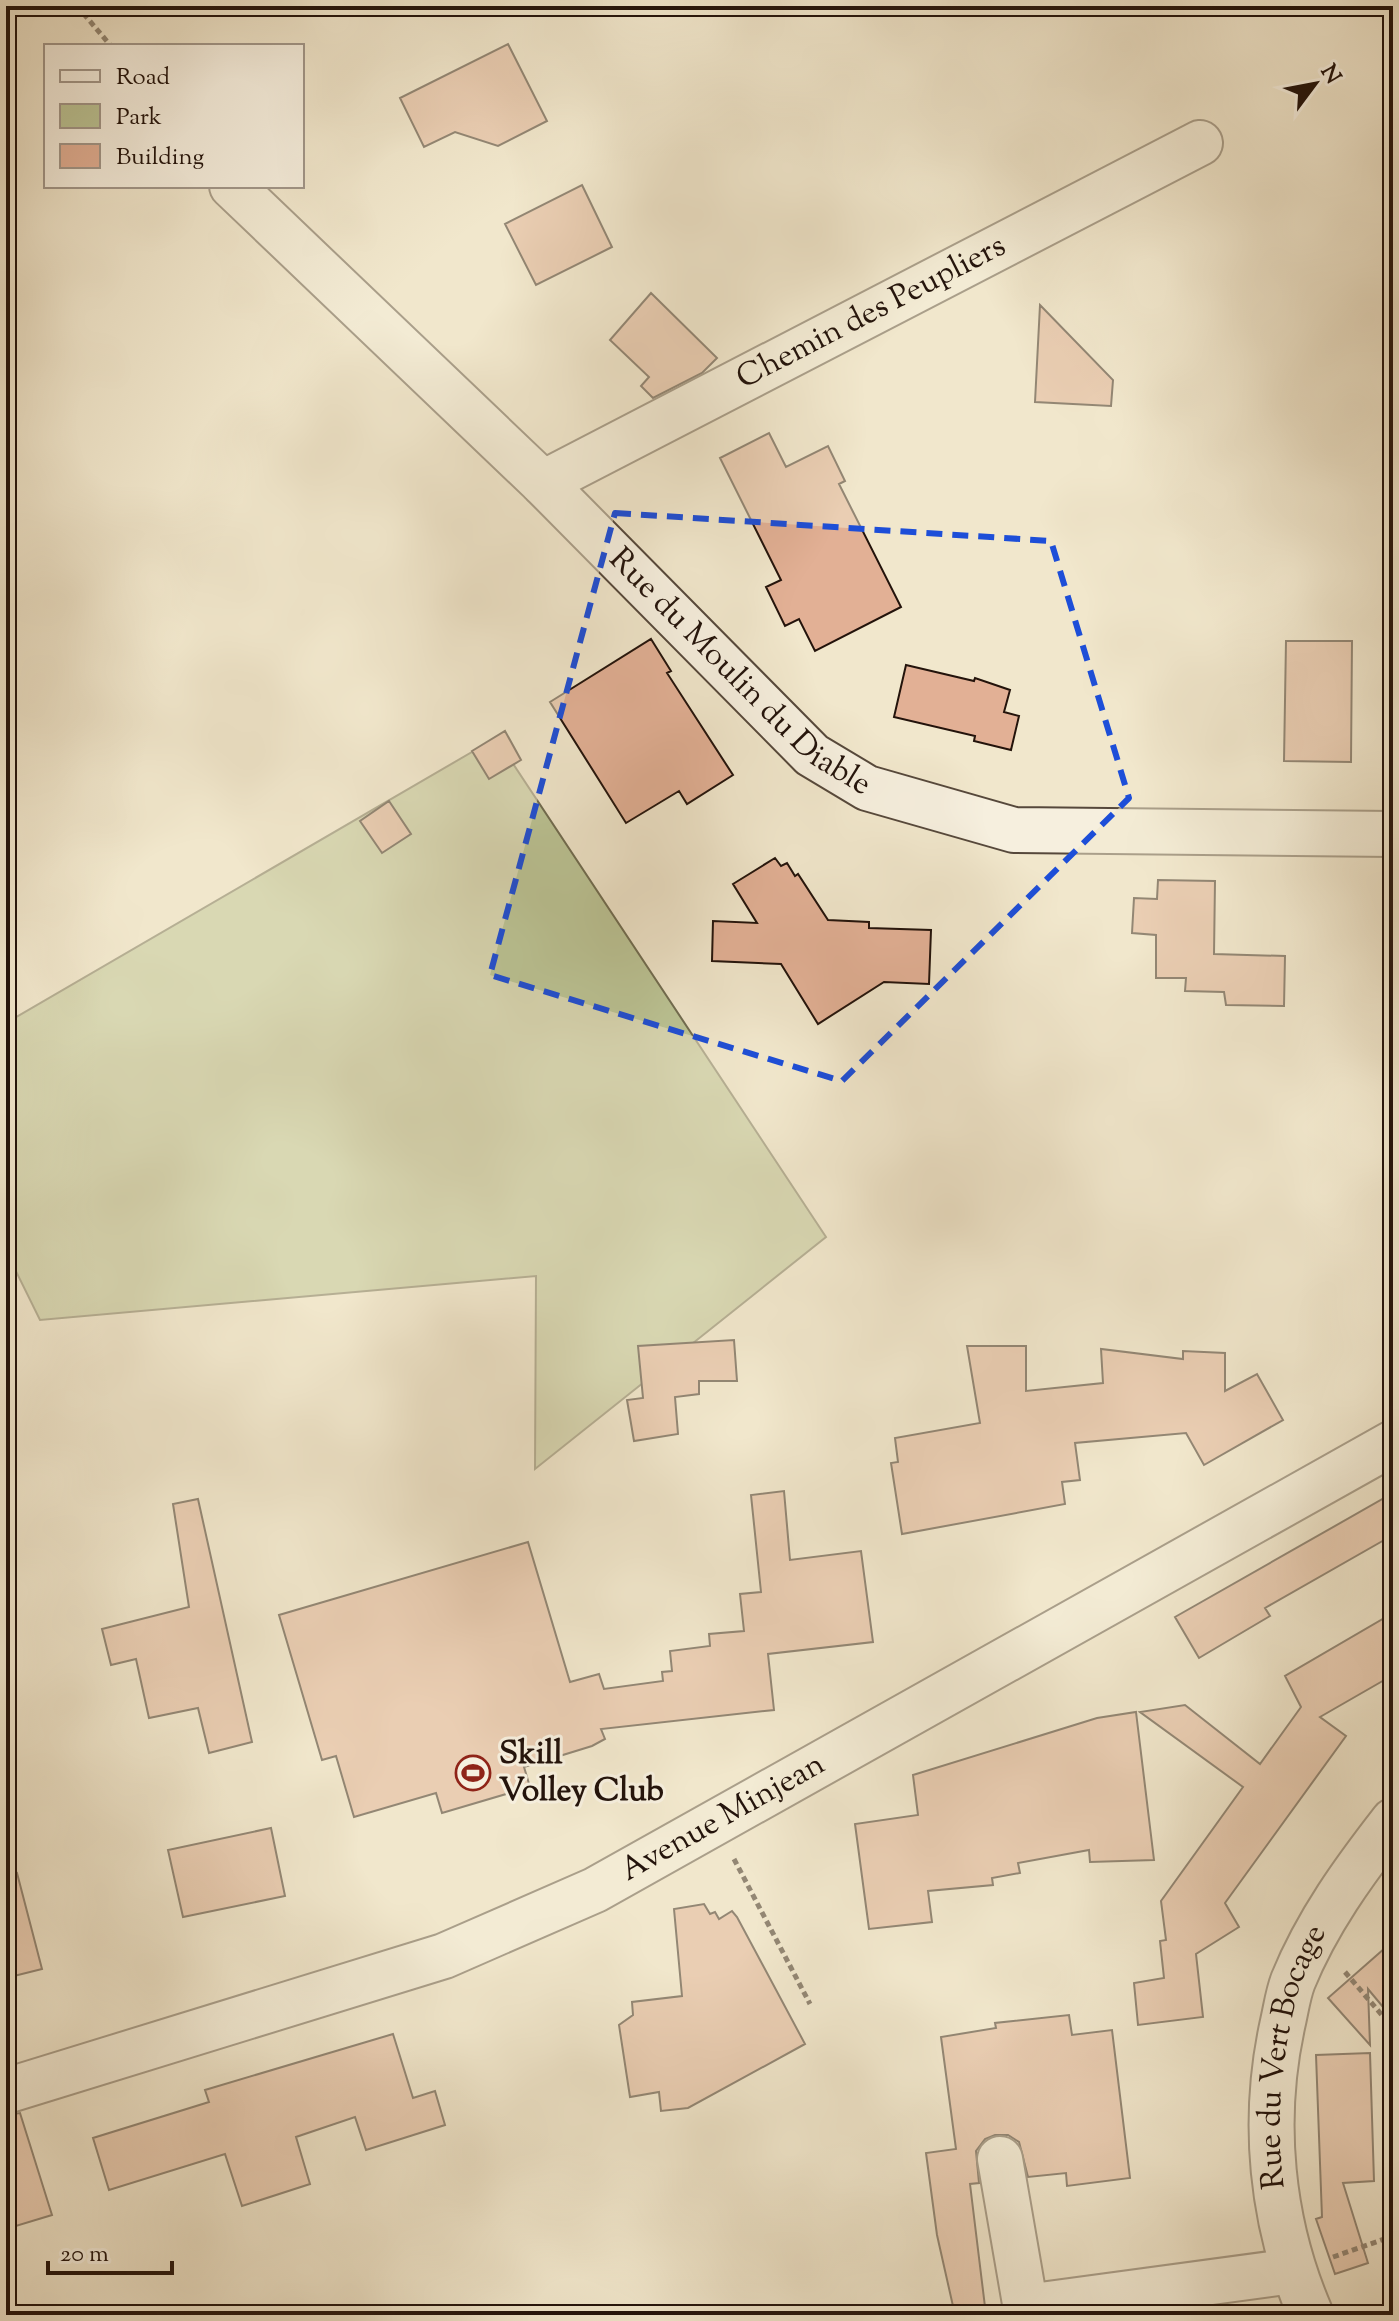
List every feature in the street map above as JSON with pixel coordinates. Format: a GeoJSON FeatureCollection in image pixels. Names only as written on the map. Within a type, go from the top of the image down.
{"type":"FeatureCollection","features":[{"type":"Feature","properties":{"kind":"street","name":"Chemin des Peupliers"},"geometry":{"type":"LineString","coordinates":[[543,483],[1200,143]]}},
{"type":"Feature","properties":{"kind":"street","name":"Rue du Moulin du Diable"},"geometry":{"type":"LineString","coordinates":[[234,188],[543,483],[812,755],[867,788],[1014,830],[1393,834]]}},
{"type":"Feature","properties":{"kind":"street","name":"Avenue Minjean"},"geometry":{"type":"LineString","coordinates":[[6,2091],[444,1956],[595,1890],[1393,1443]]}},
{"type":"Feature","properties":{"kind":"street","name":"Rue du Vert Bocage"},"geometry":{"type":"LineString","coordinates":[[1311,2315],[1293,2271],[1272,2171],[1272,2072],[1292,1982],[1340,1890],[1393,1821]]}},
{"type":"Feature","properties":{"kind":"street"},"geometry":{"type":"LineString","coordinates":[[1000,2159],[1027,2311],[1293,2271]]}},
{"type":"Feature","properties":{"kind":"path"},"geometry":{"type":"LineString","coordinates":[[77,6],[109,44]]}},
{"type":"Feature","properties":{"kind":"path"},"geometry":{"type":"LineString","coordinates":[[716,1822],[810,2004]]}},
{"type":"Feature","properties":{"kind":"path"},"geometry":{"type":"LineString","coordinates":[[1315,1938],[1393,2028]]}},
{"type":"Feature","properties":{"kind":"path"},"geometry":{"type":"LineString","coordinates":[[1293,2271],[1393,2236]]}},
{"type":"Feature","properties":{"kind":"highlighted area"},"geometry":{"type":"Polygon","coordinates":[[[615,513],[1051,541],[1129,798],[842,1081],[490,975],[615,513]]]}},
{"type":"Feature","properties":{"kind":"green space"},"geometry":{"type":"Polygon","coordinates":[[[496,738],[826,1237],[535,1469],[536,1276],[40,1320],[6,1251],[6,1023],[496,738]]]}},
{"type":"Feature","properties":{"kind":"building"},"geometry":{"type":"Polygon","coordinates":[[[508,44],[547,121],[498,146],[455,132],[424,147],[400,98],[508,44]]]}},
{"type":"Feature","properties":{"kind":"building"},"geometry":{"type":"Polygon","coordinates":[[[582,185],[612,247],[536,285],[505,224],[582,185]]]}},
{"type":"Feature","properties":{"kind":"building"},"geometry":{"type":"Polygon","coordinates":[[[651,293],[717,358],[702,373],[653,398],[641,386],[649,377],[610,340],[651,293]]]}},
{"type":"Feature","properties":{"kind":"building"},"geometry":{"type":"Polygon","coordinates":[[[1040,305],[1113,380],[1111,406],[1035,402],[1040,305]]]}},
{"type":"Feature","properties":{"kind":"building"},"geometry":{"type":"Polygon","coordinates":[[[769,433],[786,467],[828,446],[845,481],[839,484],[901,607],[815,651],[799,619],[785,626],[766,587],[781,580],[720,458],[769,433]]]}},
{"type":"Feature","properties":{"kind":"building"},"geometry":{"type":"Polygon","coordinates":[[[651,639],[671,671],[667,673],[733,775],[687,804],[679,791],[626,823],[550,702],[651,639]]]}},
{"type":"Feature","properties":{"kind":"building"},"geometry":{"type":"Polygon","coordinates":[[[1286,641],[1352,641],[1351,762],[1284,761],[1286,641]]]}},
{"type":"Feature","properties":{"kind":"building"},"geometry":{"type":"Polygon","coordinates":[[[906,665],[974,681],[975,678],[1010,690],[1004,712],[1019,716],[1011,750],[974,741],[975,736],[894,717],[906,665]]]}},
{"type":"Feature","properties":{"kind":"building"},"geometry":{"type":"Polygon","coordinates":[[[505,731],[521,760],[489,779],[472,751],[505,731]]]}},
{"type":"Feature","properties":{"kind":"building"},"geometry":{"type":"Polygon","coordinates":[[[389,801],[411,834],[382,853],[360,821],[389,801]]]}},
{"type":"Feature","properties":{"kind":"building"},"geometry":{"type":"Polygon","coordinates":[[[775,858],[781,866],[787,863],[795,876],[798,874],[828,920],[869,922],[869,928],[931,930],[929,984],[884,982],[818,1024],[781,964],[712,961],[713,921],[757,923],[733,884],[775,858]]]}},
{"type":"Feature","properties":{"kind":"building"},"geometry":{"type":"Polygon","coordinates":[[[1158,880],[1215,881],[1214,954],[1285,956],[1284,1006],[1226,1005],[1224,992],[1185,991],[1186,978],[1156,978],[1156,935],[1132,933],[1134,898],[1157,899],[1158,880]]]}},
{"type":"Feature","properties":{"kind":"building"},"geometry":{"type":"Polygon","coordinates":[[[734,1340],[737,1381],[699,1381],[699,1394],[675,1397],[678,1434],[634,1441],[627,1400],[643,1398],[638,1346],[734,1340]]]}},
{"type":"Feature","properties":{"kind":"building"},"geometry":{"type":"Polygon","coordinates":[[[967,1346],[1026,1346],[1026,1391],[1103,1383],[1101,1349],[1183,1359],[1183,1351],[1225,1353],[1225,1391],[1257,1374],[1283,1420],[1204,1465],[1186,1433],[1075,1443],[1080,1480],[1062,1482],[1065,1504],[902,1534],[891,1463],[898,1462],[895,1438],[980,1423],[967,1346]]]}},
{"type":"Feature","properties":{"kind":"building"},"geometry":{"type":"Polygon","coordinates":[[[784,1491],[790,1560],[861,1551],[873,1642],[768,1654],[774,1710],[601,1729],[605,1739],[592,1746],[524,1767],[530,1787],[442,1813],[436,1793],[354,1817],[336,1756],[322,1760],[279,1615],[528,1542],[570,1682],[599,1674],[604,1689],[663,1681],[662,1672],[672,1671],[670,1651],[710,1646],[709,1634],[744,1631],[740,1594],[761,1592],[751,1495],[784,1491]]]}},
{"type":"Feature","properties":{"kind":"building"},"geometry":{"type":"Polygon","coordinates":[[[1393,1493],[1393,1535],[1265,1608],[1270,1616],[1199,1658],[1175,1617],[1393,1493]]]}},
{"type":"Feature","properties":{"kind":"building"},"geometry":{"type":"Polygon","coordinates":[[[198,1499],[252,1742],[209,1753],[198,1708],[149,1718],[136,1659],[111,1665],[102,1629],[189,1607],[173,1504],[198,1499]]]}},
{"type":"Feature","properties":{"kind":"building"},"geometry":{"type":"Polygon","coordinates":[[[1393,1613],[1393,1675],[1320,1717],[1346,1736],[1225,1903],[1239,1927],[1196,1954],[1203,2017],[1138,2025],[1134,1983],[1164,1978],[1160,1941],[1166,1940],[1161,1901],[1243,1787],[1140,1712],[1185,1705],[1260,1764],[1301,1707],[1285,1676],[1393,1613]]]}},
{"type":"Feature","properties":{"kind":"building"},"geometry":{"type":"Polygon","coordinates":[[[1136,1712],[1154,1860],[1090,1862],[1089,1850],[1018,1863],[1020,1873],[992,1878],[993,1885],[928,1891],[932,1922],[869,1929],[855,1824],[918,1815],[913,1775],[1097,1718],[1136,1712]]]}},
{"type":"Feature","properties":{"kind":"building"},"geometry":{"type":"Polygon","coordinates":[[[271,1828],[285,1896],[183,1917],[168,1850],[271,1828]]]}},
{"type":"Feature","properties":{"kind":"building"},"geometry":{"type":"Polygon","coordinates":[[[17,1873],[42,1969],[6,1978],[6,1875],[17,1873]]]}},
{"type":"Feature","properties":{"kind":"building"},"geometry":{"type":"Polygon","coordinates":[[[704,1904],[710,1914],[715,1912],[719,1919],[732,1911],[737,1917],[805,2044],[688,2108],[661,2111],[659,2092],[630,2097],[619,2025],[633,2015],[632,2002],[682,1996],[674,1909],[704,1904]]]}},
{"type":"Feature","properties":{"kind":"building"},"geometry":{"type":"Polygon","coordinates":[[[1393,1941],[1393,2019],[1368,1989],[1370,2045],[1328,1998],[1393,1941]]]}},
{"type":"Feature","properties":{"kind":"building"},"geometry":{"type":"Polygon","coordinates":[[[1069,2015],[1072,2035],[1112,2030],[1130,2178],[1067,2186],[1066,2173],[1028,2177],[1019,2142],[1008,2135],[985,2139],[976,2151],[979,2183],[970,2184],[986,2315],[955,2315],[937,2235],[926,2153],[956,2149],[941,2037],[996,2028],[995,2023],[1069,2015]]]}},
{"type":"Feature","properties":{"kind":"building"},"geometry":{"type":"Polygon","coordinates":[[[393,2034],[413,2098],[435,2091],[445,2125],[366,2150],[355,2117],[296,2137],[310,2184],[242,2206],[225,2154],[109,2190],[93,2138],[209,2102],[205,2090],[393,2034]]]}},
{"type":"Feature","properties":{"kind":"building"},"geometry":{"type":"Polygon","coordinates":[[[1370,2053],[1374,2181],[1343,2183],[1368,2263],[1335,2274],[1316,2219],[1322,2217],[1316,2055],[1370,2053]]]}},
{"type":"Feature","properties":{"kind":"building"},"geometry":{"type":"Polygon","coordinates":[[[20,2113],[52,2215],[6,2229],[6,2115],[20,2113]]]}},
{"type":"Feature","properties":{"kind":"place","name":"Skill Volley Club"},"geometry":{"type":"Point","coordinates":[473,1773]}}]}
